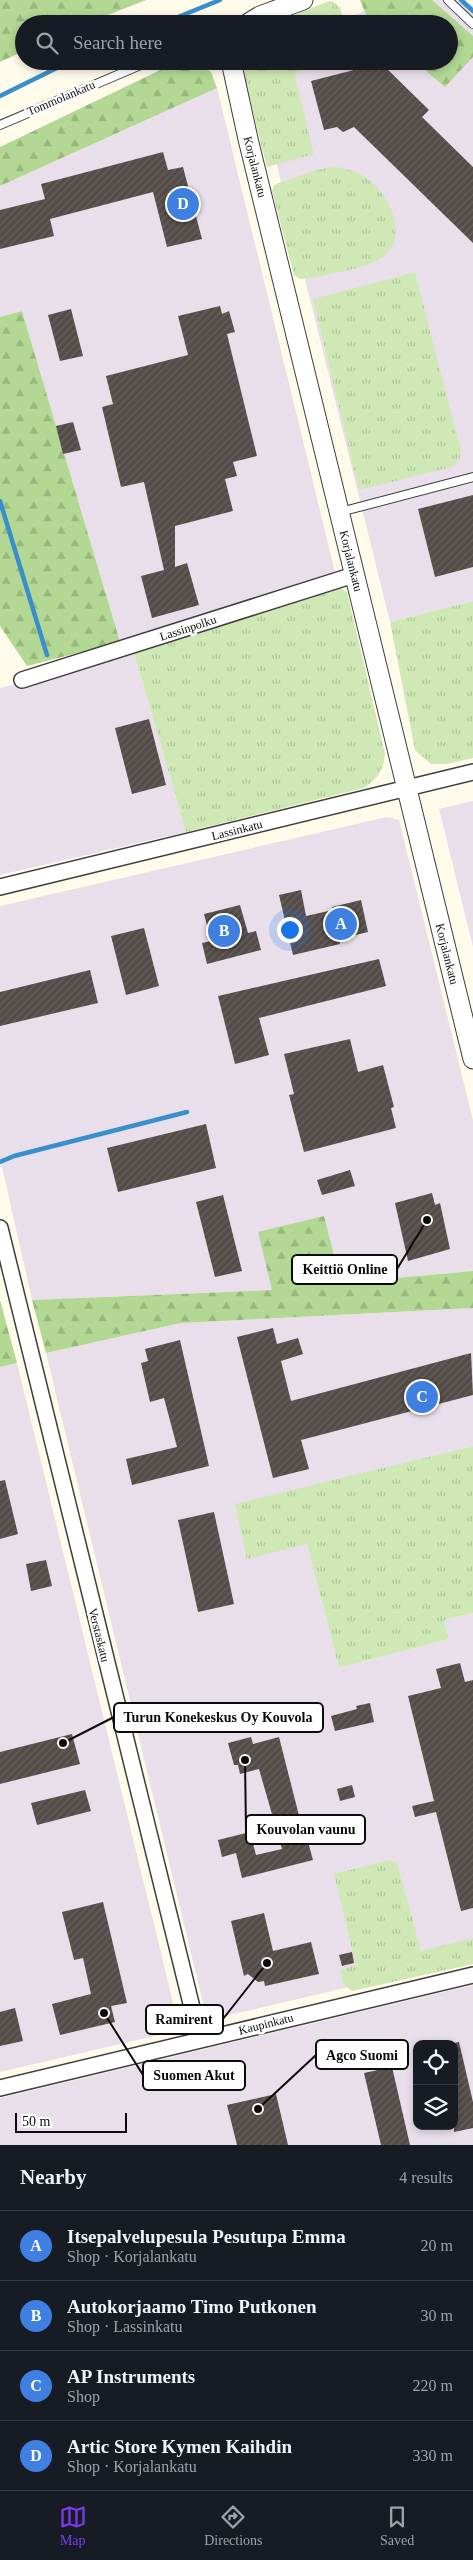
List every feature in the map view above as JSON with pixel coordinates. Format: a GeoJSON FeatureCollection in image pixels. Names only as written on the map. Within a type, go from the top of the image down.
{"type":"FeatureCollection","features":[{"type":"Feature","properties":{"kind":"street"},"geometry":{"type":"LineString","coordinates":[[263,15],[303,0]]}},
{"type":"Feature","properties":{"kind":"street","name":"Korjalankatu"},"geometry":{"type":"LineString","coordinates":[[234,70],[245,130],[473,1059]]}},
{"type":"Feature","properties":{"kind":"street","name":"Lassinpolku"},"geometry":{"type":"LineString","coordinates":[[22,680],[354,575]]}},
{"type":"Feature","properties":{"kind":"street","name":"Lassinkatu"},"geometry":{"type":"LineString","coordinates":[[0,887],[473,772]]}},
{"type":"Feature","properties":{"kind":"street","name":"Verstaskatu"},"geometry":{"type":"LineString","coordinates":[[0,1228],[200,2040]]}},
{"type":"Feature","properties":{"kind":"street","name":"Kaupinkatu"},"geometry":{"type":"LineString","coordinates":[[0,2088],[473,1975]]}},
{"type":"Feature","properties":{"kind":"lane"},"geometry":{"type":"LineString","coordinates":[[448,0],[473,24]]}},
{"type":"Feature","properties":{"kind":"lane","name":"Tommolankatu"},"geometry":{"type":"LineString","coordinates":[[0,125],[129,70]]}},
{"type":"Feature","properties":{"kind":"lane"},"geometry":{"type":"LineString","coordinates":[[339,512],[473,477]]}},
{"type":"Feature","properties":{"kind":"shaded area"},"geometry":{"type":"Polygon","coordinates":[[[396,0],[466,0],[473,6],[473,601],[390,622],[253,70],[458,70],[458,15],[355,15],[396,0]]]}},
{"type":"Feature","properties":{"kind":"shaded area"},"geometry":{"type":"Polygon","coordinates":[[[217,88],[335,572],[120,642],[22,311],[0,317],[0,186],[217,88]]]}},
{"type":"Feature","properties":{"kind":"shaded area"},"geometry":{"type":"Polygon","coordinates":[[[134,653],[186,832],[0,875],[0,688],[134,653]]]}},
{"type":"Feature","properties":{"kind":"shaded area"},"geometry":{"type":"Polygon","coordinates":[[[473,801],[473,947],[439,809],[473,801]]]}},
{"type":"Feature","properties":{"kind":"shaded area"},"geometry":{"type":"Polygon","coordinates":[[[387,817],[399,820],[473,1120],[473,1271],[341,1283],[324,1217],[273,1290],[32,1300],[0,1158],[0,906],[387,817]]]}},
{"type":"Feature","properties":{"kind":"shaded area"},"geometry":{"type":"Polygon","coordinates":[[[473,1308],[473,1446],[235,1505],[307,1544],[339,1668],[449,1639],[444,1620],[473,1613],[473,1958],[217,2018],[204,2007],[46,1353],[181,1323],[473,1308]]]}},
{"type":"Feature","properties":{"kind":"shaded area"},"geometry":{"type":"Polygon","coordinates":[[[17,1363],[178,2023],[172,2032],[0,2072],[0,1367],[17,1363]]]}},
{"type":"Feature","properties":{"kind":"shaded area"},"geometry":{"type":"Polygon","coordinates":[[[473,1985],[473,2145],[0,2145],[0,2098],[473,1985]]]}},
{"type":"Feature","properties":{"kind":"green space"},"geometry":{"type":"Polygon","coordinates":[[[0,0],[146,0],[108,15],[15,15],[15,55],[0,62],[0,0]]]}},
{"type":"Feature","properties":{"kind":"green space"},"geometry":{"type":"Polygon","coordinates":[[[360,0],[432,0],[449,15],[366,15],[360,0]]]}},
{"type":"Feature","properties":{"kind":"green space"},"geometry":{"type":"Polygon","coordinates":[[[329,1],[334,2],[340,8],[342,15],[294,15],[329,1]]]}},
{"type":"Feature","properties":{"kind":"green space"},"geometry":{"type":"Polygon","coordinates":[[[458,23],[473,36],[473,57],[445,87],[425,70],[458,70],[458,23]]]}},
{"type":"Feature","properties":{"kind":"green space"},"geometry":{"type":"Polygon","coordinates":[[[160,70],[207,70],[211,72],[217,88],[0,186],[0,147],[160,70]]]}},
{"type":"Feature","properties":{"kind":"green space"},"geometry":{"type":"Polygon","coordinates":[[[244,70],[306,70],[298,72],[295,76],[314,154],[267,167],[244,78],[244,70]]]}},
{"type":"Feature","properties":{"kind":"green space"},"geometry":{"type":"Polygon","coordinates":[[[336,167],[362,175],[380,191],[387,201],[395,224],[395,236],[392,247],[384,256],[369,264],[349,270],[300,279],[294,275],[272,191],[274,185],[312,171],[336,167]]]}},
{"type":"Feature","properties":{"kind":"green space"},"geometry":{"type":"Polygon","coordinates":[[[415,272],[461,451],[459,460],[452,467],[359,490],[313,299],[415,272]]]}},
{"type":"Feature","properties":{"kind":"green space"},"geometry":{"type":"Polygon","coordinates":[[[22,311],[120,642],[27,666],[0,626],[0,317],[22,311]]]}},
{"type":"Feature","properties":{"kind":"green space"},"geometry":{"type":"Polygon","coordinates":[[[337,586],[347,592],[385,754],[379,774],[364,788],[186,832],[134,653],[337,586]]]}},
{"type":"Feature","properties":{"kind":"green space"},"geometry":{"type":"Polygon","coordinates":[[[473,601],[473,758],[447,764],[431,764],[415,750],[390,622],[473,601]]]}},
{"type":"Feature","properties":{"kind":"green space"},"geometry":{"type":"Polygon","coordinates":[[[324,1216],[341,1283],[473,1271],[473,1308],[181,1323],[46,1353],[32,1300],[272,1290],[258,1232],[324,1216]]]}},
{"type":"Feature","properties":{"kind":"green space"},"geometry":{"type":"Polygon","coordinates":[[[0,1300],[17,1363],[0,1367],[0,1300]]]}},
{"type":"Feature","properties":{"kind":"green space"},"geometry":{"type":"Polygon","coordinates":[[[473,1446],[473,1613],[444,1620],[449,1639],[339,1668],[307,1544],[247,1559],[235,1504],[473,1446]]]}},
{"type":"Feature","properties":{"kind":"green space"},"geometry":{"type":"Polygon","coordinates":[[[390,1860],[397,1863],[421,1951],[473,1938],[473,1964],[352,1991],[344,1985],[340,1970],[356,1965],[334,1874],[390,1860]]]}},
{"type":"Feature","properties":{"kind":"building"},"geometry":{"type":"Polygon","coordinates":[[[354,70],[388,70],[429,110],[422,117],[473,167],[473,243],[354,127],[343,132],[337,127],[324,130],[311,81],[354,70]]]}},
{"type":"Feature","properties":{"kind":"building"},"geometry":{"type":"Polygon","coordinates":[[[163,152],[168,170],[183,167],[202,239],[167,247],[153,192],[50,219],[54,236],[0,249],[0,210],[45,199],[41,184],[163,152]]]}},
{"type":"Feature","properties":{"kind":"building"},"geometry":{"type":"Polygon","coordinates":[[[220,306],[222,314],[229,311],[235,332],[227,334],[257,456],[233,462],[237,476],[225,479],[233,511],[175,526],[175,567],[187,563],[199,605],[152,618],[141,576],[164,570],[144,482],[121,487],[102,407],[113,404],[106,376],[188,355],[178,316],[220,306]]]}},
{"type":"Feature","properties":{"kind":"building"},"geometry":{"type":"Polygon","coordinates":[[[71,309],[83,356],[60,361],[48,315],[71,309]]]}},
{"type":"Feature","properties":{"kind":"building"},"geometry":{"type":"Polygon","coordinates":[[[73,422],[81,450],[63,454],[56,426],[73,422]]]}},
{"type":"Feature","properties":{"kind":"building"},"geometry":{"type":"Polygon","coordinates":[[[473,495],[473,567],[435,577],[418,509],[473,495]]]}},
{"type":"Feature","properties":{"kind":"building"},"geometry":{"type":"Polygon","coordinates":[[[149,719],[166,785],[132,794],[115,728],[149,719]]]}},
{"type":"Feature","properties":{"kind":"building"},"geometry":{"type":"Polygon","coordinates":[[[301,890],[306,916],[333,910],[332,907],[361,900],[368,932],[339,939],[340,944],[293,955],[279,895],[301,890]]]}},
{"type":"Feature","properties":{"kind":"building"},"geometry":{"type":"Polygon","coordinates":[[[240,905],[248,933],[256,931],[261,950],[207,964],[202,943],[211,941],[204,914],[240,905]]]}},
{"type":"Feature","properties":{"kind":"building"},"geometry":{"type":"Polygon","coordinates":[[[144,928],[159,986],[126,995],[111,936],[144,928]]]}},
{"type":"Feature","properties":{"kind":"building"},"geometry":{"type":"Polygon","coordinates":[[[379,959],[386,986],[259,1018],[269,1055],[235,1064],[218,996],[379,959]]]}},
{"type":"Feature","properties":{"kind":"building"},"geometry":{"type":"Polygon","coordinates":[[[90,970],[98,1003],[0,1026],[0,992],[90,970]]]}},
{"type":"Feature","properties":{"kind":"building"},"geometry":{"type":"Polygon","coordinates":[[[350,1039],[358,1072],[383,1065],[394,1107],[391,1108],[396,1128],[304,1152],[289,1095],[294,1094],[284,1054],[350,1039]]]}},
{"type":"Feature","properties":{"kind":"building"},"geometry":{"type":"Polygon","coordinates":[[[206,1124],[216,1168],[118,1192],[107,1148],[206,1124]]]}},
{"type":"Feature","properties":{"kind":"building"},"geometry":{"type":"Polygon","coordinates":[[[350,1170],[355,1186],[322,1195],[317,1180],[350,1170]]]}},
{"type":"Feature","properties":{"kind":"building"},"geometry":{"type":"Polygon","coordinates":[[[432,1193],[435,1205],[440,1203],[450,1249],[408,1261],[395,1203],[432,1193]]]}},
{"type":"Feature","properties":{"kind":"building"},"geometry":{"type":"Polygon","coordinates":[[[223,1195],[242,1271],[215,1277],[196,1202],[223,1195]]]}},
{"type":"Feature","properties":{"kind":"building"},"geometry":{"type":"Polygon","coordinates":[[[273,1328],[277,1344],[298,1338],[303,1354],[281,1361],[291,1401],[471,1353],[473,1395],[301,1440],[309,1469],[273,1478],[237,1337],[273,1328]]]}},
{"type":"Feature","properties":{"kind":"building"},"geometry":{"type":"Polygon","coordinates":[[[180,1340],[209,1466],[132,1485],[126,1459],[177,1447],[164,1398],[150,1402],[141,1363],[148,1361],[145,1349],[180,1340]]]}},
{"type":"Feature","properties":{"kind":"building"},"geometry":{"type":"Polygon","coordinates":[[[5,1480],[18,1534],[0,1539],[0,1481],[5,1480]]]}},
{"type":"Feature","properties":{"kind":"building"},"geometry":{"type":"Polygon","coordinates":[[[214,1512],[234,1604],[198,1612],[178,1520],[214,1512]]]}},
{"type":"Feature","properties":{"kind":"building"},"geometry":{"type":"Polygon","coordinates":[[[46,1560],[52,1586],[31,1591],[26,1564],[46,1560]]]}},
{"type":"Feature","properties":{"kind":"building"},"geometry":{"type":"Polygon","coordinates":[[[460,1663],[465,1682],[473,1680],[473,1908],[461,1911],[436,1812],[415,1817],[412,1806],[434,1801],[408,1696],[441,1688],[436,1669],[460,1663]]]}},
{"type":"Feature","properties":{"kind":"building"},"geometry":{"type":"Polygon","coordinates":[[[370,1703],[374,1722],[335,1731],[331,1716],[357,1709],[356,1706],[370,1703]]]}},
{"type":"Feature","properties":{"kind":"building"},"geometry":{"type":"Polygon","coordinates":[[[72,1734],[80,1764],[0,1784],[0,1752],[72,1734]]]}},
{"type":"Feature","properties":{"kind":"building"},"geometry":{"type":"Polygon","coordinates":[[[251,1737],[253,1744],[279,1737],[306,1843],[308,1842],[313,1860],[242,1878],[236,1853],[222,1857],[218,1840],[250,1832],[256,1855],[282,1849],[259,1769],[240,1774],[238,1765],[234,1765],[228,1743],[251,1737]]]}},
{"type":"Feature","properties":{"kind":"building"},"geometry":{"type":"Polygon","coordinates":[[[352,1785],[355,1797],[340,1801],[337,1789],[352,1785]]]}},
{"type":"Feature","properties":{"kind":"building"},"geometry":{"type":"Polygon","coordinates":[[[85,1790],[91,1811],[37,1825],[31,1803],[85,1790]]]}},
{"type":"Feature","properties":{"kind":"building"},"geometry":{"type":"Polygon","coordinates":[[[103,1902],[127,2003],[111,2006],[115,2022],[60,2035],[52,2004],[91,1994],[83,1958],[74,1960],[62,1912],[103,1902]]]}},
{"type":"Feature","properties":{"kind":"building"},"geometry":{"type":"Polygon","coordinates":[[[264,1913],[273,1951],[311,1942],[319,1974],[265,1986],[264,1981],[258,1982],[248,1974],[244,1976],[231,1921],[264,1913]]]}},
{"type":"Feature","properties":{"kind":"building"},"geometry":{"type":"Polygon","coordinates":[[[352,1952],[354,1963],[342,1966],[339,1955],[352,1952]]]}},
{"type":"Feature","properties":{"kind":"building"},"geometry":{"type":"Polygon","coordinates":[[[15,2008],[23,2041],[0,2046],[0,2012],[15,2008]]]}},
{"type":"Feature","properties":{"kind":"building"},"geometry":{"type":"Polygon","coordinates":[[[458,2042],[473,2102],[473,2128],[454,2132],[454,2130],[458,2130],[458,2042]]]}},
{"type":"Feature","properties":{"kind":"building"},"geometry":{"type":"Polygon","coordinates":[[[392,2067],[410,2145],[381,2145],[364,2073],[392,2067]]]}},
{"type":"Feature","properties":{"kind":"building"},"geometry":{"type":"Polygon","coordinates":[[[276,2094],[288,2145],[237,2145],[227,2105],[276,2094]]]}},
{"type":"Feature","properties":{"kind":"waterway"},"geometry":{"type":"LineString","coordinates":[[183,15],[220,0]]}},
{"type":"Feature","properties":{"kind":"waterway"},"geometry":{"type":"LineString","coordinates":[[461,0],[473,11]]}},
{"type":"Feature","properties":{"kind":"waterway"},"geometry":{"type":"LineString","coordinates":[[0,96],[53,70]]}},
{"type":"Feature","properties":{"kind":"waterway"},"geometry":{"type":"LineString","coordinates":[[0,501],[47,655]]}},
{"type":"Feature","properties":{"kind":"waterway"},"geometry":{"type":"LineString","coordinates":[[0,1162],[14,1156],[187,1112]]}},
{"type":"Feature","properties":{"kind":"place","name":"Artic Store Kymen Kaihdin"},"geometry":{"type":"Point","coordinates":[183,204]}},
{"type":"Feature","properties":{"kind":"place","name":"Itsepalvelupesula Pesutupa Emma"},"geometry":{"type":"Point","coordinates":[341,924]}},
{"type":"Feature","properties":{"kind":"place","name":"Autokorjaamo Timo Putkonen"},"geometry":{"type":"Point","coordinates":[224,931]}},
{"type":"Feature","properties":{"kind":"place","name":"Keittiö Online"},"geometry":{"type":"Point","coordinates":[427,1220]}},
{"type":"Feature","properties":{"kind":"place","name":"AP Instruments"},"geometry":{"type":"Point","coordinates":[422,1397]}},
{"type":"Feature","properties":{"kind":"place","name":"Turun Konekeskus Oy Kouvola"},"geometry":{"type":"Point","coordinates":[63,1743]}},
{"type":"Feature","properties":{"kind":"place","name":"Kouvolan vaunu"},"geometry":{"type":"Point","coordinates":[245,1760]}},
{"type":"Feature","properties":{"kind":"place","name":"Ramirent"},"geometry":{"type":"Point","coordinates":[267,1963]}},
{"type":"Feature","properties":{"kind":"place","name":"Suomen Akut"},"geometry":{"type":"Point","coordinates":[104,2013]}},
{"type":"Feature","properties":{"kind":"place","name":"Agco Suomi"},"geometry":{"type":"Point","coordinates":[258,2109]}}]}
